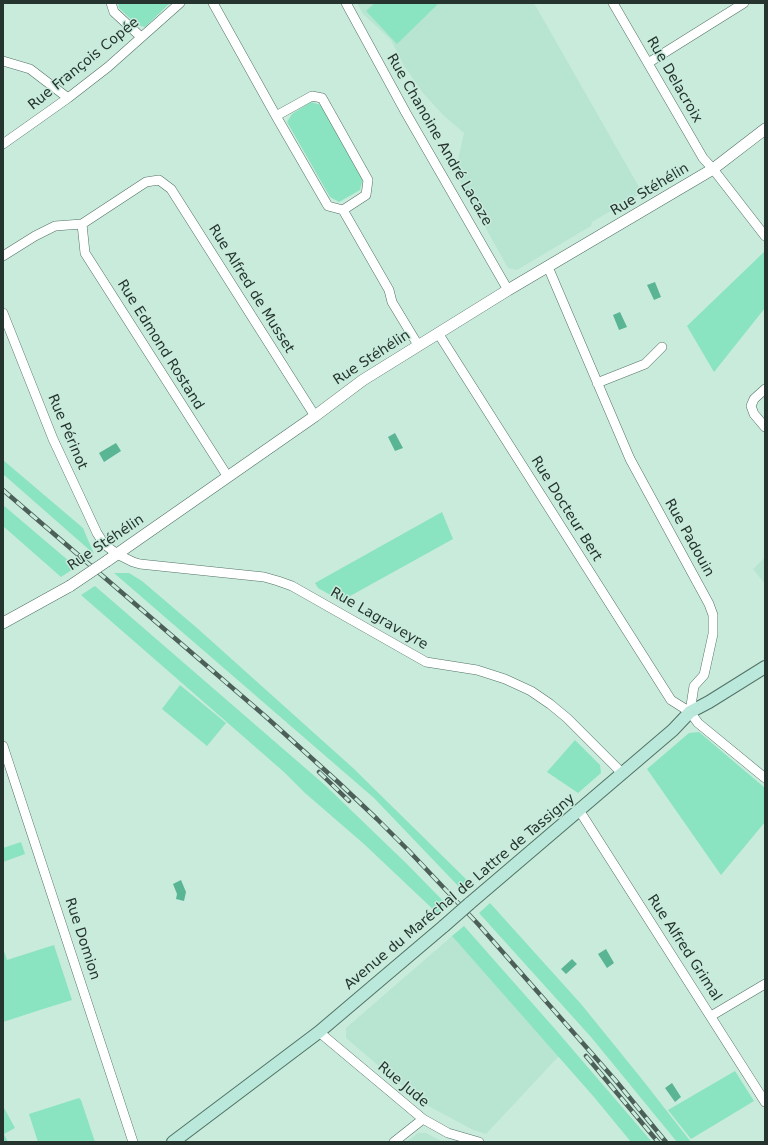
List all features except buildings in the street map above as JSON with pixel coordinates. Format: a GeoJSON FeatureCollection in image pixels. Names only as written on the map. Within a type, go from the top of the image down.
{"type":"FeatureCollection","features":[{"type":"Feature","properties":{"kind":"main road","name":"Avenue du Maréchal de Lattre de Tassigny"},"geometry":{"type":"LineString","coordinates":[[174,1142],[319,1032],[673,730],[690,712],[709,702],[765,667]]}},
{"type":"Feature","properties":{"kind":"street"},"geometry":{"type":"LineString","coordinates":[[112,3],[114,12],[141,37]]}},
{"type":"Feature","properties":{"kind":"street","name":"Rue François Copée"},"geometry":{"type":"LineString","coordinates":[[3,144],[68,98],[108,67],[180,3]]}},
{"type":"Feature","properties":{"kind":"street"},"geometry":{"type":"LineString","coordinates":[[214,3],[276,116],[328,206],[343,210],[389,290],[392,302],[418,345]]}},
{"type":"Feature","properties":{"kind":"street","name":"Rue Chanoine André Lacaze"},"geometry":{"type":"LineString","coordinates":[[346,3],[406,113],[508,290]]}},
{"type":"Feature","properties":{"kind":"street","name":"Rue Delacroix"},"geometry":{"type":"LineString","coordinates":[[613,3],[702,158],[713,169],[765,236]]}},
{"type":"Feature","properties":{"kind":"street"},"geometry":{"type":"LineString","coordinates":[[648,63],[744,3]]}},
{"type":"Feature","properties":{"kind":"street"},"geometry":{"type":"LineString","coordinates":[[3,61],[30,69],[68,98]]}},
{"type":"Feature","properties":{"kind":"street"},"geometry":{"type":"LineString","coordinates":[[276,116],[312,96],[322,98],[368,180],[366,195],[343,210]]}},
{"type":"Feature","properties":{"kind":"street","name":"Rue Stéhélin"},"geometry":{"type":"LineString","coordinates":[[3,623],[70,586],[108,561],[315,416],[356,384],[508,290],[713,169],[765,129]]}},
{"type":"Feature","properties":{"kind":"street","name":"Rue Alfred de Musset"},"geometry":{"type":"LineString","coordinates":[[82,224],[146,182],[159,180],[171,189],[315,416]]}},
{"type":"Feature","properties":{"kind":"street"},"geometry":{"type":"LineString","coordinates":[[3,256],[35,236],[55,226],[82,224]]}},
{"type":"Feature","properties":{"kind":"street","name":"Rue Edmond Rostand"},"geometry":{"type":"LineString","coordinates":[[82,224],[85,254],[228,477]]}},
{"type":"Feature","properties":{"kind":"street","name":"Rue Padouin"},"geometry":{"type":"LineString","coordinates":[[548,267],[630,459],[709,604],[713,615],[713,634],[704,675],[694,686],[690,712]]}},
{"type":"Feature","properties":{"kind":"street","name":"Rue Périnot"},"geometry":{"type":"LineString","coordinates":[[3,313],[53,439],[96,533],[104,544],[117,554]]}},
{"type":"Feature","properties":{"kind":"street","name":"Rue Docteur Bert"},"geometry":{"type":"LineString","coordinates":[[438,333],[671,700],[690,712]]}},
{"type":"Feature","properties":{"kind":"street"},"geometry":{"type":"LineString","coordinates":[[597,383],[645,364],[662,347]]}},
{"type":"Feature","properties":{"kind":"street"},"geometry":{"type":"LineString","coordinates":[[765,389],[754,399],[751,406],[754,414],[765,427]]}},
{"type":"Feature","properties":{"kind":"street","name":"Rue Lagraveyre"},"geometry":{"type":"LineString","coordinates":[[117,554],[140,564],[264,577],[292,586],[426,662],[477,670],[505,679],[531,691],[567,718],[622,773]]}},
{"type":"Feature","properties":{"kind":"street"},"geometry":{"type":"LineString","coordinates":[[690,712],[698,723],[765,778]]}},
{"type":"Feature","properties":{"kind":"street","name":"Rue Domion"},"geometry":{"type":"LineString","coordinates":[[3,746],[133,1142]]}},
{"type":"Feature","properties":{"kind":"street","name":"Rue Alfred Grimal"},"geometry":{"type":"LineString","coordinates":[[579,810],[765,1102]]}},
{"type":"Feature","properties":{"kind":"street"},"geometry":{"type":"LineString","coordinates":[[711,1016],[765,984]]}},
{"type":"Feature","properties":{"kind":"street","name":"Rue Jude"},"geometry":{"type":"LineString","coordinates":[[319,1032],[423,1119],[448,1133],[479,1142]]}},
{"type":"Feature","properties":{"kind":"street"},"geometry":{"type":"LineString","coordinates":[[394,1142],[423,1119]]}},
{"type":"Feature","properties":{"kind":"shaded area"},"geometry":{"type":"Polygon","coordinates":[[[118,3],[170,3],[145,27],[137,25],[119,8],[118,3]]]}},
{"type":"Feature","properties":{"kind":"shaded area"},"geometry":{"type":"Polygon","coordinates":[[[357,3],[534,3],[643,194],[640,194],[592,222],[591,226],[517,270],[508,268],[455,173],[464,133],[443,115],[423,93],[404,66],[391,40],[363,14],[357,3]]]}},
{"type":"Feature","properties":{"kind":"shaded area"},"geometry":{"type":"Polygon","coordinates":[[[375,3],[439,3],[397,44],[366,11],[375,3]]]}},
{"type":"Feature","properties":{"kind":"shaded area"},"geometry":{"type":"Polygon","coordinates":[[[311,102],[321,105],[363,178],[360,190],[339,202],[330,197],[287,122],[292,114],[311,102]]]}},
{"type":"Feature","properties":{"kind":"shaded area"},"geometry":{"type":"Polygon","coordinates":[[[765,251],[765,308],[714,372],[687,326],[765,251]]]}},
{"type":"Feature","properties":{"kind":"shaded area"},"geometry":{"type":"Polygon","coordinates":[[[655,282],[661,297],[654,300],[647,285],[655,282]]]}},
{"type":"Feature","properties":{"kind":"shaded area"},"geometry":{"type":"Polygon","coordinates":[[[620,312],[627,327],[619,330],[613,315],[620,312]]]}},
{"type":"Feature","properties":{"kind":"shaded area"},"geometry":{"type":"Polygon","coordinates":[[[395,433],[403,448],[395,451],[388,437],[395,433]]]}},
{"type":"Feature","properties":{"kind":"shaded area"},"geometry":{"type":"Polygon","coordinates":[[[116,443],[121,451],[104,462],[99,453],[116,443]]]}},
{"type":"Feature","properties":{"kind":"shaded area"},"geometry":{"type":"Polygon","coordinates":[[[3,460],[83,528],[94,554],[3,474],[3,460]]]}},
{"type":"Feature","properties":{"kind":"shaded area"},"geometry":{"type":"Polygon","coordinates":[[[3,505],[76,567],[61,577],[3,526],[3,505]]]}},
{"type":"Feature","properties":{"kind":"shaded area"},"geometry":{"type":"Polygon","coordinates":[[[442,512],[453,539],[341,601],[318,588],[315,583],[442,512]]]}},
{"type":"Feature","properties":{"kind":"shaded area"},"geometry":{"type":"Polygon","coordinates":[[[765,557],[765,584],[753,569],[765,557]]]}},
{"type":"Feature","properties":{"kind":"shaded area"},"geometry":{"type":"Polygon","coordinates":[[[114,573],[129,573],[142,581],[197,628],[353,768],[471,884],[463,891],[374,798],[114,573]]]}},
{"type":"Feature","properties":{"kind":"shaded area"},"geometry":{"type":"Polygon","coordinates":[[[95,586],[326,786],[447,905],[437,913],[364,844],[305,793],[284,772],[81,595],[95,586]]]}},
{"type":"Feature","properties":{"kind":"shaded area"},"geometry":{"type":"Polygon","coordinates":[[[180,685],[226,723],[207,746],[162,709],[180,685]]]}},
{"type":"Feature","properties":{"kind":"shaded area"},"geometry":{"type":"Polygon","coordinates":[[[699,732],[765,788],[765,822],[721,875],[647,769],[689,733],[699,732]]]}},
{"type":"Feature","properties":{"kind":"shaded area"},"geometry":{"type":"Polygon","coordinates":[[[575,740],[600,765],[601,773],[578,793],[547,772],[575,740]]]}},
{"type":"Feature","properties":{"kind":"shaded area"},"geometry":{"type":"Polygon","coordinates":[[[21,842],[25,854],[3,862],[3,848],[21,842]]]}},
{"type":"Feature","properties":{"kind":"shaded area"},"geometry":{"type":"Polygon","coordinates":[[[181,880],[186,892],[184,901],[176,899],[177,894],[173,884],[181,880]]]}},
{"type":"Feature","properties":{"kind":"shaded area"},"geometry":{"type":"Polygon","coordinates":[[[490,903],[581,1004],[691,1142],[677,1142],[591,1037],[479,913],[490,903]]]}},
{"type":"Feature","properties":{"kind":"shaded area"},"geometry":{"type":"Polygon","coordinates":[[[464,926],[652,1142],[631,1142],[594,1097],[452,936],[464,926]]]}},
{"type":"Feature","properties":{"kind":"shaded area"},"geometry":{"type":"Polygon","coordinates":[[[452,936],[559,1056],[486,1134],[473,1130],[421,1102],[346,1038],[346,1028],[452,936]]]}},
{"type":"Feature","properties":{"kind":"shaded area"},"geometry":{"type":"Polygon","coordinates":[[[54,945],[72,1000],[3,1022],[3,948],[7,960],[54,945]]]}},
{"type":"Feature","properties":{"kind":"shaded area"},"geometry":{"type":"Polygon","coordinates":[[[606,949],[614,963],[607,968],[598,954],[606,949]]]}},
{"type":"Feature","properties":{"kind":"shaded area"},"geometry":{"type":"Polygon","coordinates":[[[572,959],[577,964],[566,974],[561,969],[572,959]]]}},
{"type":"Feature","properties":{"kind":"shaded area"},"geometry":{"type":"Polygon","coordinates":[[[735,1071],[754,1101],[691,1139],[668,1110],[735,1071]]]}},
{"type":"Feature","properties":{"kind":"shaded area"},"geometry":{"type":"Polygon","coordinates":[[[672,1083],[681,1097],[675,1102],[665,1088],[672,1083]]]}},
{"type":"Feature","properties":{"kind":"shaded area"},"geometry":{"type":"Polygon","coordinates":[[[79,1098],[95,1142],[38,1142],[29,1114],[79,1098]]]}},
{"type":"Feature","properties":{"kind":"shaded area"},"geometry":{"type":"Polygon","coordinates":[[[3,1106],[15,1128],[4,1134],[8,1142],[3,1142],[3,1106]]]}},
{"type":"Feature","properties":{"kind":"shaded area"},"geometry":{"type":"Polygon","coordinates":[[[418,1133],[426,1133],[443,1142],[407,1142],[418,1133]]]}},
{"type":"Feature","properties":{"kind":"railway"},"geometry":{"type":"LineString","coordinates":[[3,490],[265,716],[377,819],[478,924],[616,1081],[666,1142]]}},
{"type":"Feature","properties":{"kind":"railway"},"geometry":{"type":"LineString","coordinates":[[319,772],[349,801]]}},
{"type":"Feature","properties":{"kind":"railway"},"geometry":{"type":"LineString","coordinates":[[586,1056],[658,1142]]}}]}
